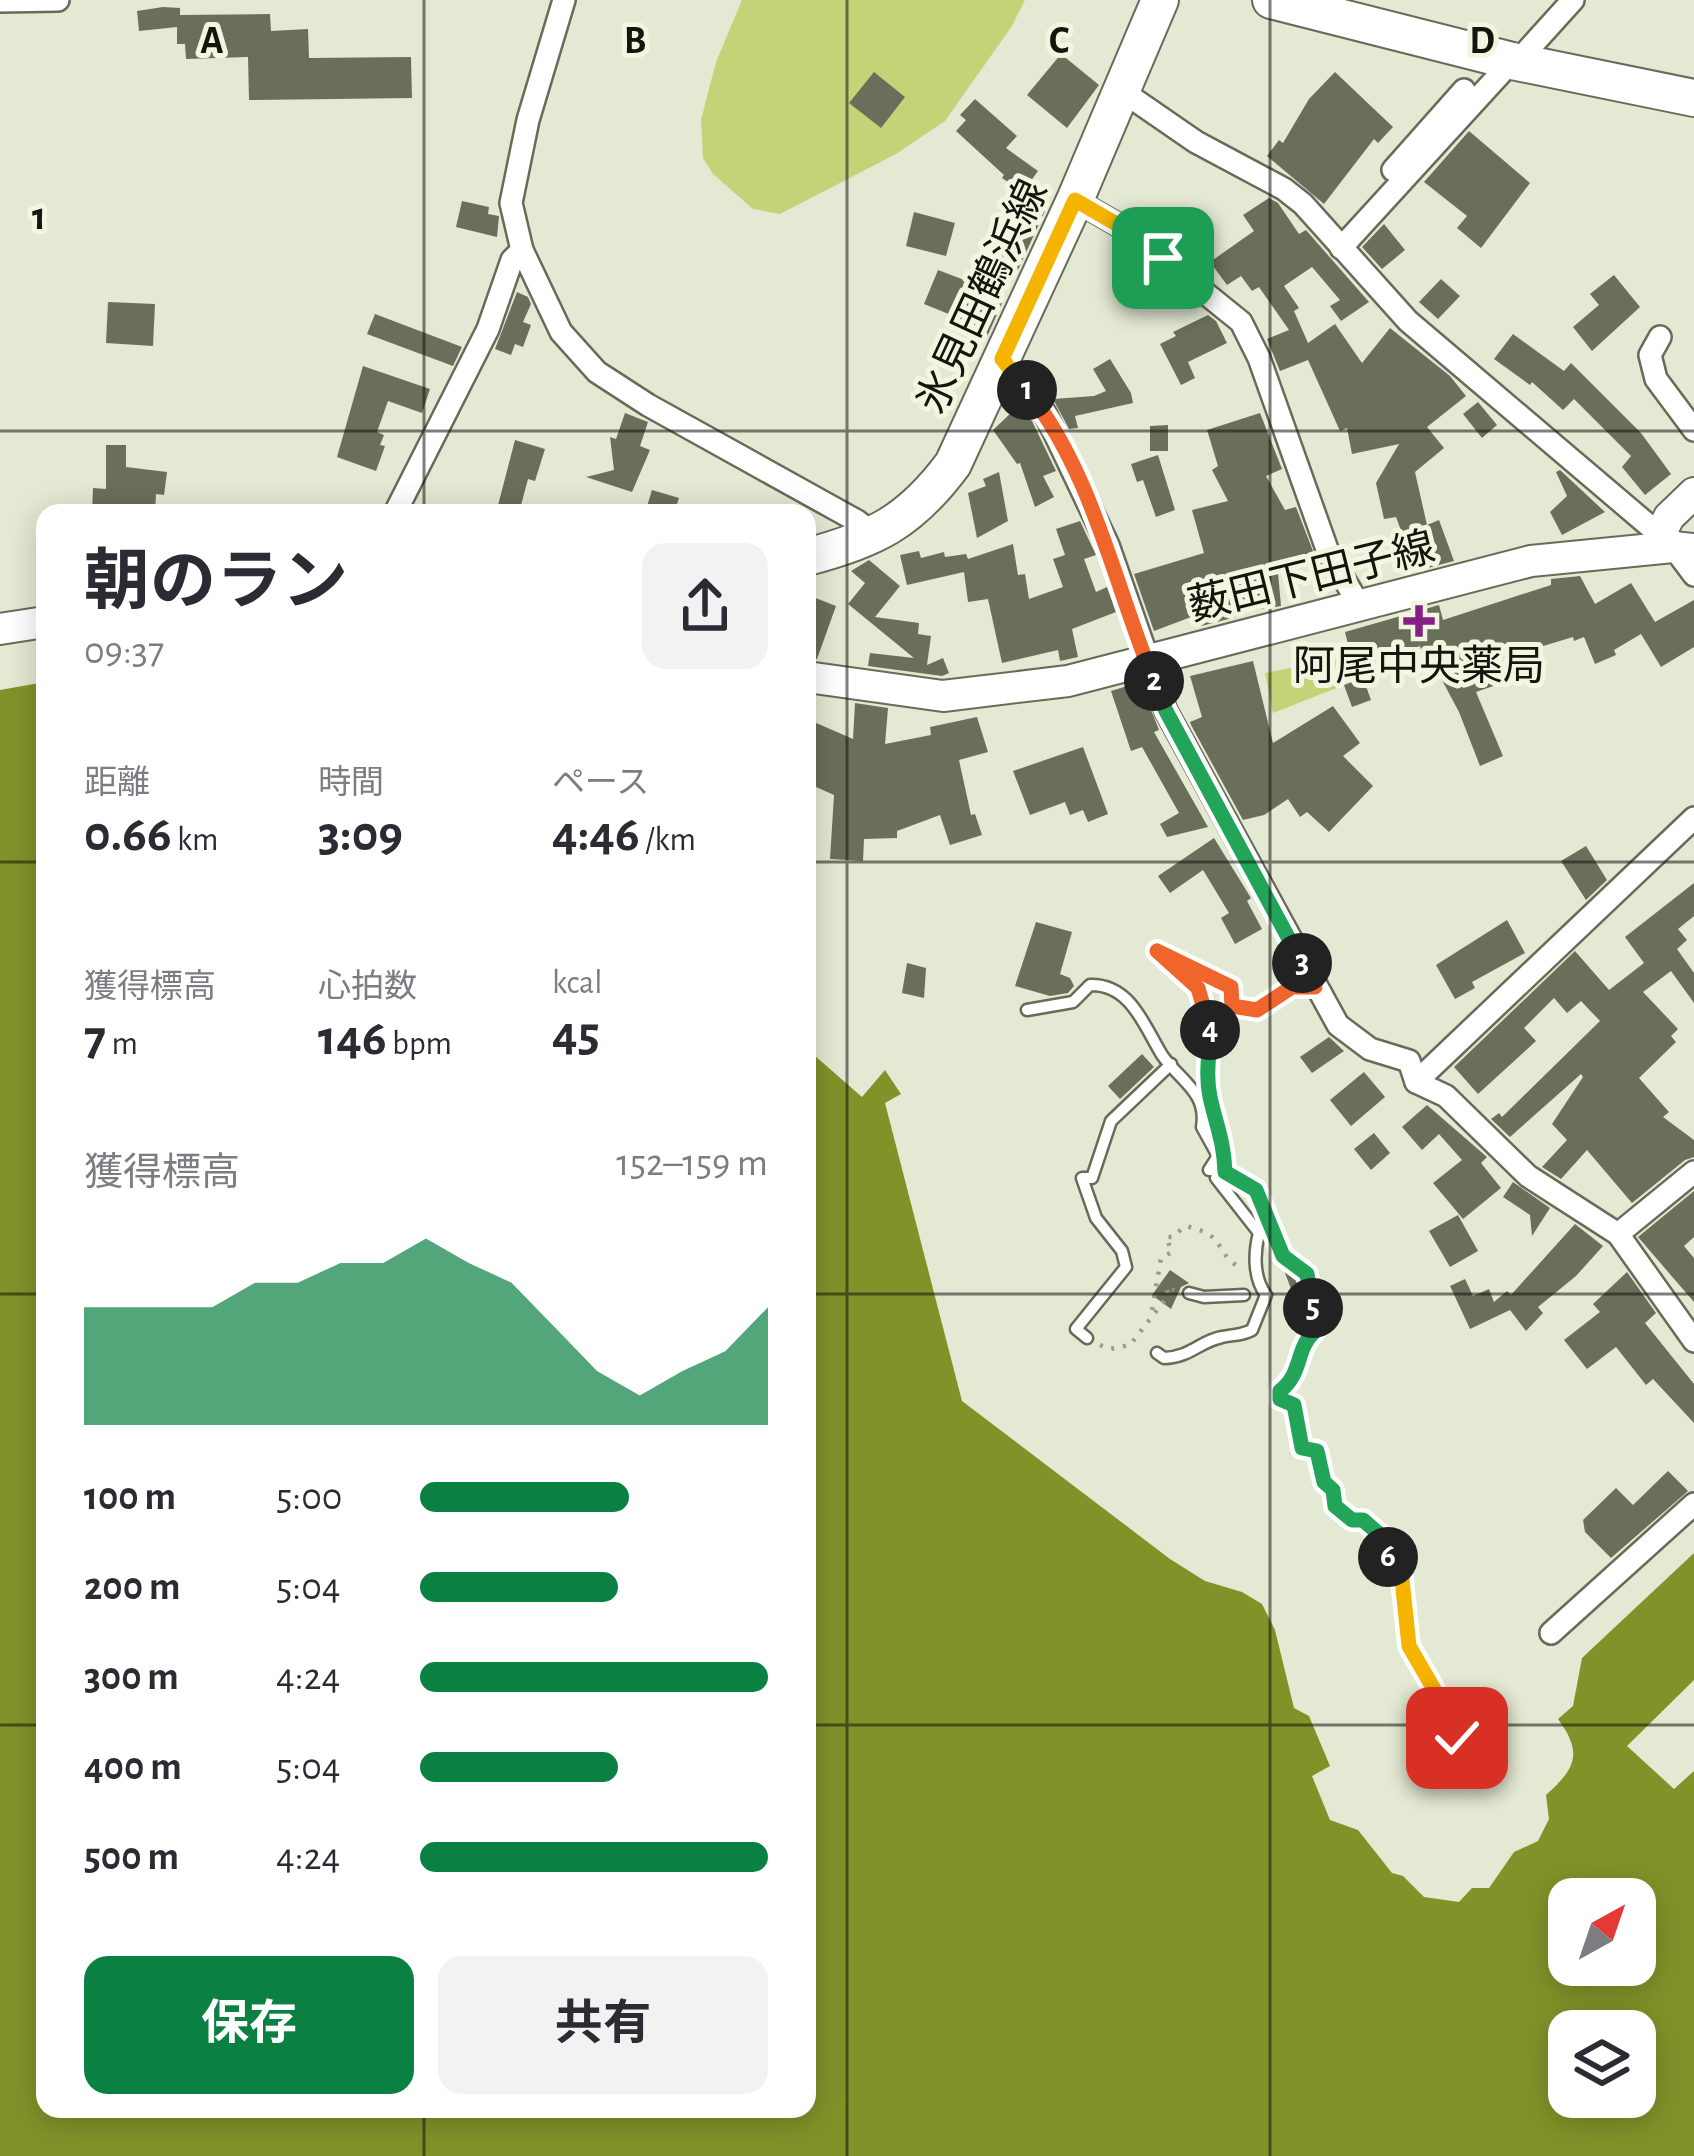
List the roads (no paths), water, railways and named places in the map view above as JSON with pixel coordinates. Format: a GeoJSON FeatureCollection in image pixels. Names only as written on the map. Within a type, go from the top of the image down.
{"type":"FeatureCollection","features":[{"type":"Feature","properties":{"kind":"main road","name":"氷見田鶴浜線"},"geometry":{"type":"LineString","coordinates":[[816,554],[876,536],[929,497],[953,464],[1075,200],[1160,0]]}},
{"type":"Feature","properties":{"kind":"main road"},"geometry":{"type":"LineString","coordinates":[[1271,0],[1515,62],[1694,98]]}},
{"type":"Feature","properties":{"kind":"main road"},"geometry":{"type":"LineString","coordinates":[[1676,544],[1669,517],[1694,493]]}},
{"type":"Feature","properties":{"kind":"main road","name":"薮田下田子線"},"geometry":{"type":"LineString","coordinates":[[816,678],[943,696],[1068,681],[1531,562],[1676,544]]}},
{"type":"Feature","properties":{"kind":"main road"},"geometry":{"type":"LineString","coordinates":[[0,629],[36,623]]}},
{"type":"Feature","properties":{"kind":"street"},"geometry":{"type":"LineString","coordinates":[[0,1],[58,0]]}},
{"type":"Feature","properties":{"kind":"street"},"geometry":{"type":"LineString","coordinates":[[564,0],[528,120],[511,203],[523,250],[561,332],[597,372],[857,520],[876,536]]}},
{"type":"Feature","properties":{"kind":"street"},"geometry":{"type":"LineString","coordinates":[[1341,248],[1573,0]]}},
{"type":"Feature","properties":{"kind":"street"},"geometry":{"type":"LineString","coordinates":[[1392,192],[1388,176],[1464,90]]}},
{"type":"Feature","properties":{"kind":"street"},"geometry":{"type":"LineString","coordinates":[[1122,91],[1196,142],[1284,188],[1303,203],[1408,322],[1676,544],[1694,575]]}},
{"type":"Feature","properties":{"kind":"street"},"geometry":{"type":"LineString","coordinates":[[1075,200],[1127,230],[1241,322],[1328,552],[1361,608]]}},
{"type":"Feature","properties":{"kind":"street"},"geometry":{"type":"LineString","coordinates":[[400,504],[488,329],[512,260],[523,250]]}},
{"type":"Feature","properties":{"kind":"street"},"geometry":{"type":"LineString","coordinates":[[1660,338],[1650,355],[1656,379],[1694,430]]}},
{"type":"Feature","properties":{"kind":"street"},"geometry":{"type":"LineString","coordinates":[[1002,359],[1045,413],[1099,526],[1166,711],[1338,1025],[1370,1049],[1409,1061],[1416,1082],[1446,1096],[1528,1176],[1618,1234],[1694,1341]]}},
{"type":"Feature","properties":{"kind":"street"},"geometry":{"type":"LineString","coordinates":[[1416,1082],[1694,818]]}},
{"type":"Feature","properties":{"kind":"street"},"geometry":{"type":"LineString","coordinates":[[1618,1234],[1694,1172]]}},
{"type":"Feature","properties":{"kind":"street"},"geometry":{"type":"LineString","coordinates":[[1551,1633],[1694,1504]]}},
{"type":"Feature","properties":{"kind":"lane"},"geometry":{"type":"LineString","coordinates":[[1028,1010],[1073,1002],[1090,986],[1100,985],[1126,998],[1171,1064],[1196,1088],[1202,1127],[1218,1156],[1210,1170],[1225,1172],[1216,1178],[1259,1233],[1254,1251],[1260,1289],[1266,1295],[1252,1330],[1237,1338],[1217,1337],[1186,1356],[1164,1358],[1157,1353]]}},
{"type":"Feature","properties":{"kind":"lane"},"geometry":{"type":"LineString","coordinates":[[1087,1338],[1076,1329],[1126,1267],[1122,1251],[1096,1218],[1082,1178],[1092,1178],[1111,1121],[1171,1064]]}},
{"type":"Feature","properties":{"kind":"lane"},"geometry":{"type":"LineString","coordinates":[[1189,1292],[1204,1297],[1244,1295]]}},
{"type":"Feature","properties":{"kind":"place","name":"阿尾中央薬局"},"geometry":{"type":"Point","coordinates":[1419,621]}}]}
